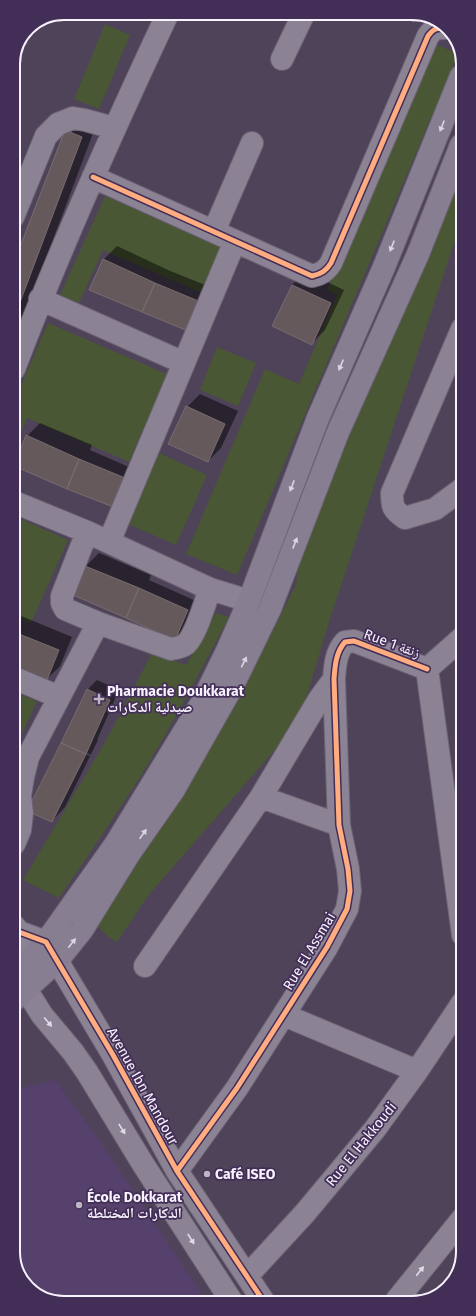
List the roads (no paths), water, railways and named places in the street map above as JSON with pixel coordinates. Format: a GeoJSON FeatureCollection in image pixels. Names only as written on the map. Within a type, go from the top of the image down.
{"type":"FeatureCollection","features":[{"type":"Feature","properties":{"kind":"main road"},"geometry":{"type":"LineString","coordinates":[[20,981],[46,942],[116,845],[201,704],[227,652],[318,418],[387,259],[456,88]]}},
{"type":"Feature","properties":{"kind":"main road"},"geometry":{"type":"LineString","coordinates":[[20,983],[58,960],[82,930],[129,854],[173,791],[238,674],[270,609],[338,432],[418,254],[456,158]]}},
{"type":"Feature","properties":{"kind":"street"},"geometry":{"type":"LineString","coordinates":[[20,353],[40,299],[92,177],[165,20]]}},
{"type":"Feature","properties":{"kind":"street"},"geometry":{"type":"LineString","coordinates":[[282,59],[301,20]]}},
{"type":"Feature","properties":{"kind":"street"},"geometry":{"type":"LineString","coordinates":[[92,177],[312,276],[320,274],[327,269],[428,36],[432,30],[437,28]]}},
{"type":"Feature","properties":{"kind":"street"},"geometry":{"type":"LineString","coordinates":[[20,200],[46,136],[58,124],[73,118],[114,128]]}},
{"type":"Feature","properties":{"kind":"street"},"geometry":{"type":"LineString","coordinates":[[214,231],[252,143]]}},
{"type":"Feature","properties":{"kind":"street"},"geometry":{"type":"LineString","coordinates":[[109,542],[235,241]]}},
{"type":"Feature","properties":{"kind":"street"},"geometry":{"type":"LineString","coordinates":[[40,299],[184,363]]}},
{"type":"Feature","properties":{"kind":"street"},"geometry":{"type":"LineString","coordinates":[[456,352],[392,492],[392,502],[396,512],[405,518],[423,514],[435,509],[456,493]]}},
{"type":"Feature","properties":{"kind":"street"},"geometry":{"type":"LineString","coordinates":[[20,504],[87,532],[210,589],[248,601]]}},
{"type":"Feature","properties":{"kind":"street"},"geometry":{"type":"LineString","coordinates":[[87,532],[62,596],[62,603],[66,609],[98,623],[171,649],[179,648],[186,644],[191,637],[210,589]]}},
{"type":"Feature","properties":{"kind":"street"},"geometry":{"type":"LineString","coordinates":[[20,830],[22,814],[20,796],[28,757],[98,623]]}},
{"type":"Feature","properties":{"kind":"street","name":"Rue 1 زنقة"},"geometry":{"type":"LineString","coordinates":[[335,670],[340,647],[345,642],[354,642],[427,669]]}},
{"type":"Feature","properties":{"kind":"street"},"geometry":{"type":"LineString","coordinates":[[456,643],[427,669],[456,889]]}},
{"type":"Feature","properties":{"kind":"street"},"geometry":{"type":"LineString","coordinates":[[145,966],[262,797],[335,670]]}},
{"type":"Feature","properties":{"kind":"street","name":"Rue El Assmai"},"geometry":{"type":"LineString","coordinates":[[177,1171],[237,1088],[327,947],[347,909],[350,891],[348,869],[339,825],[335,670]]}},
{"type":"Feature","properties":{"kind":"street"},"geometry":{"type":"LineString","coordinates":[[20,680],[59,696]]}},
{"type":"Feature","properties":{"kind":"street"},"geometry":{"type":"LineString","coordinates":[[262,797],[339,825]]}},
{"type":"Feature","properties":{"kind":"street"},"geometry":{"type":"LineString","coordinates":[[20,931],[46,942]]}},
{"type":"Feature","properties":{"kind":"street","name":"Avenue Ibn Mandour"},"geometry":{"type":"LineString","coordinates":[[46,942],[58,960],[119,1066],[177,1171],[260,1296]]}},
{"type":"Feature","properties":{"kind":"street"},"geometry":{"type":"LineString","coordinates":[[20,987],[73,1052],[87,1072],[188,1236],[228,1296]]}},
{"type":"Feature","properties":{"kind":"street","name":"Rue El Hakkoudi"},"geometry":{"type":"LineString","coordinates":[[246,1276],[305,1213],[376,1129],[417,1071],[456,1011]]}},
{"type":"Feature","properties":{"kind":"street"},"geometry":{"type":"LineString","coordinates":[[284,1015],[417,1071]]}},
{"type":"Feature","properties":{"kind":"street"},"geometry":{"type":"LineString","coordinates":[[400,1296],[456,1227]]}},
{"type":"Feature","properties":{"kind":"place","name":"Pharmacie Doukkarat صيدلية الدكارات"},"geometry":{"type":"Point","coordinates":[99,699]}},
{"type":"Feature","properties":{"kind":"place","name":"Café ISEO"},"geometry":{"type":"Point","coordinates":[207,1174]}},
{"type":"Feature","properties":{"kind":"place","name":"École Dokkarat الدكارات المختلطة"},"geometry":{"type":"Point","coordinates":[79,1205]}}]}
